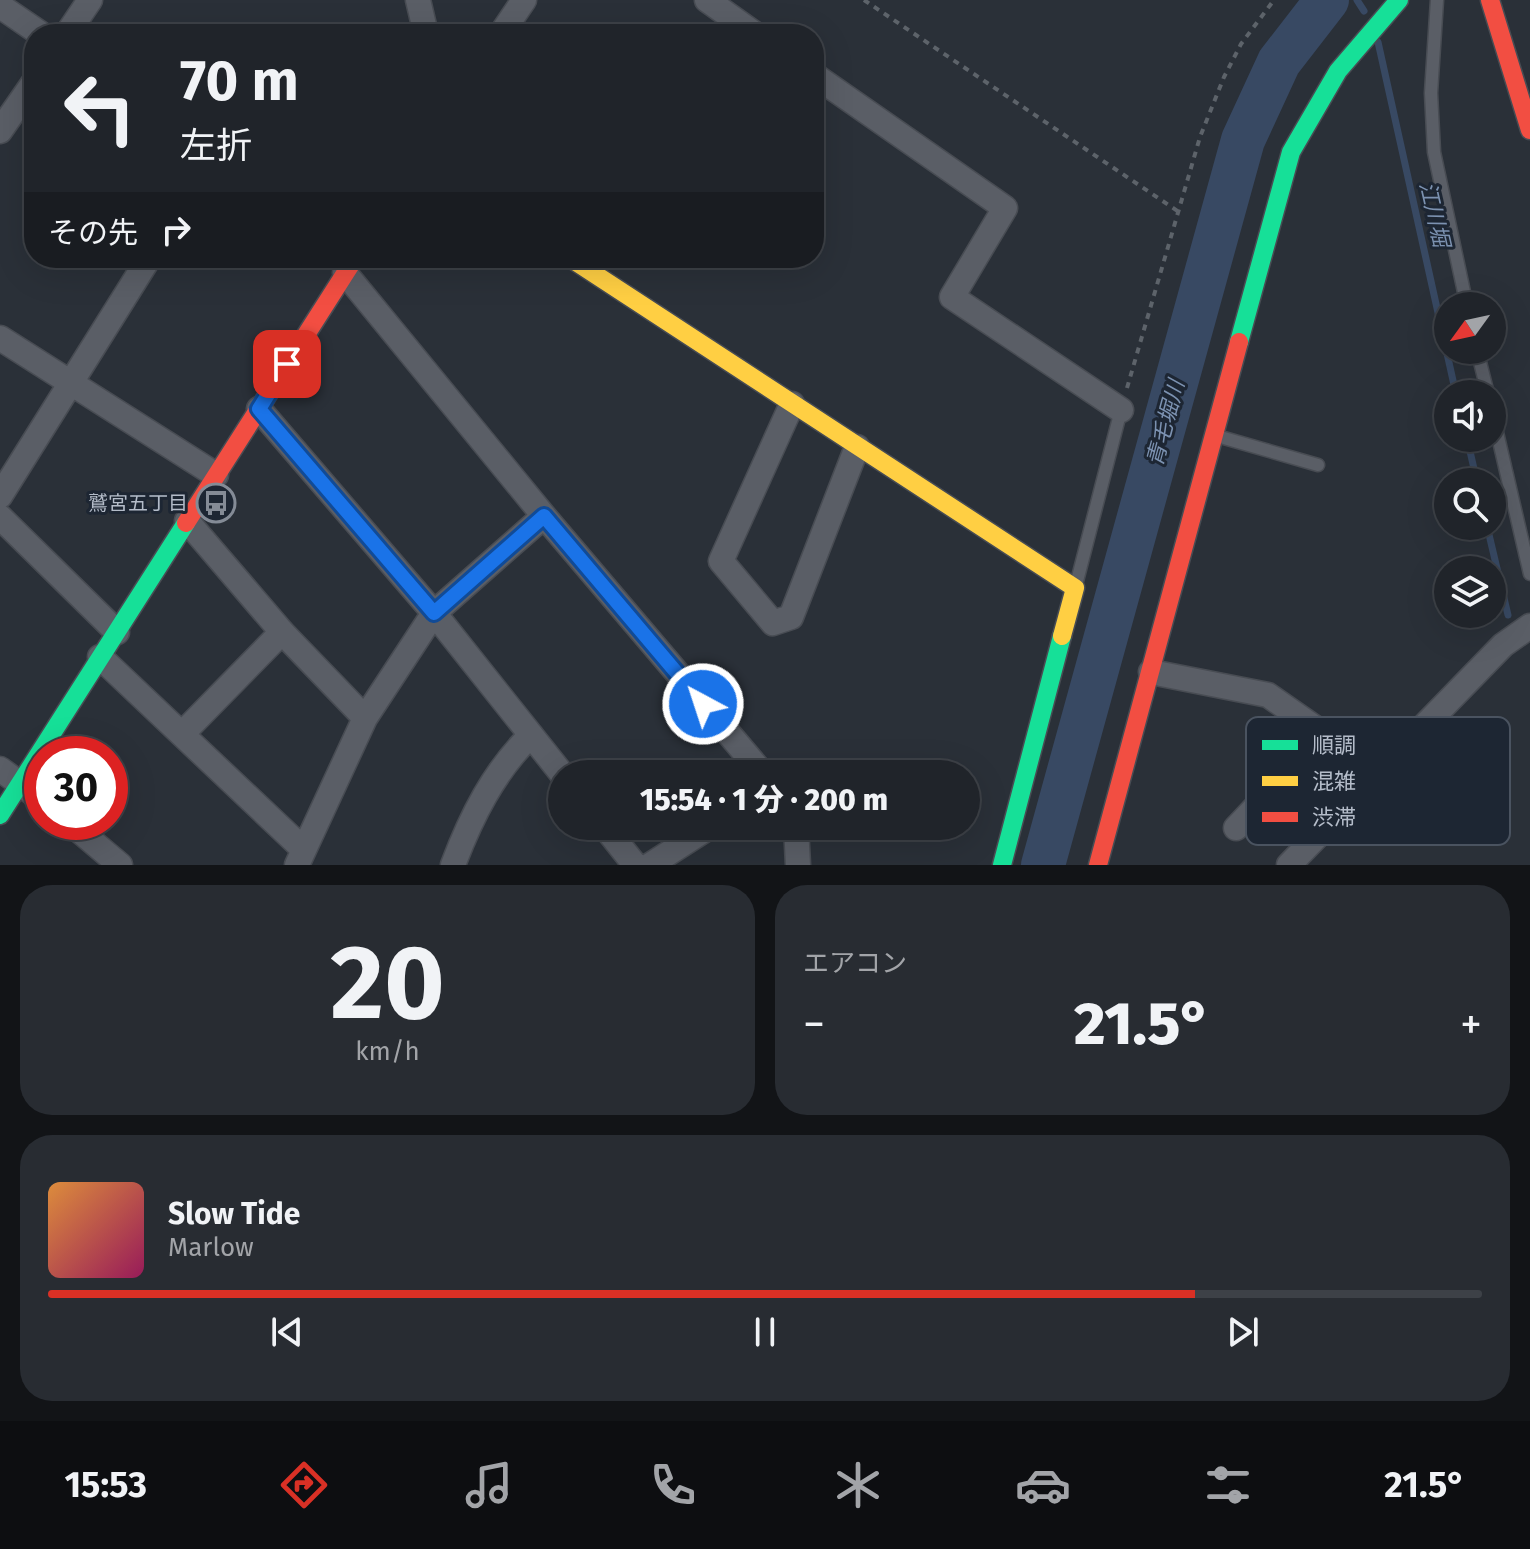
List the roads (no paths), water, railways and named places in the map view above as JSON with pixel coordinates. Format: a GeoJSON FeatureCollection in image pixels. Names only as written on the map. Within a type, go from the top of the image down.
{"type":"FeatureCollection","features":[{"type":"Feature","properties":{"kind":"street"},"geometry":{"type":"LineString","coordinates":[[74,24],[90,0]]}},
{"type":"Feature","properties":{"kind":"street"},"geometry":{"type":"LineString","coordinates":[[418,0],[424,24]]}},
{"type":"Feature","properties":{"kind":"street"},"geometry":{"type":"LineString","coordinates":[[508,24],[524,0]]}},
{"type":"Feature","properties":{"kind":"street"},"geometry":{"type":"LineString","coordinates":[[707,0],[741,24]]}},
{"type":"Feature","properties":{"kind":"street"},"geometry":{"type":"LineString","coordinates":[[1098,865],[1291,152],[1322,95],[1352,50],[1399,0]]}},
{"type":"Feature","properties":{"kind":"street"},"geometry":{"type":"LineString","coordinates":[[1490,0],[1530,130]]}},
{"type":"Feature","properties":{"kind":"street"},"geometry":{"type":"LineString","coordinates":[[0,6],[26,24]]}},
{"type":"Feature","properties":{"kind":"street"},"geometry":{"type":"LineString","coordinates":[[824,82],[1005,208],[952,297],[1121,410]]}},
{"type":"Feature","properties":{"kind":"street"},"geometry":{"type":"LineString","coordinates":[[0,131],[24,96]]}},
{"type":"Feature","properties":{"kind":"street"},"geometry":{"type":"LineString","coordinates":[[0,496],[143,268]]}},
{"type":"Feature","properties":{"kind":"street"},"geometry":{"type":"LineString","coordinates":[[0,815],[348,268]]}},
{"type":"Feature","properties":{"kind":"street"},"geometry":{"type":"LineString","coordinates":[[352,268],[544,516],[751,760]]}},
{"type":"Feature","properties":{"kind":"street"},"geometry":{"type":"LineString","coordinates":[[585,268],[1075,588],[1002,865]]}},
{"type":"Feature","properties":{"kind":"street"},"geometry":{"type":"LineString","coordinates":[[0,338],[216,475]]}},
{"type":"Feature","properties":{"kind":"street"},"geometry":{"type":"LineString","coordinates":[[792,404],[721,561],[773,623],[791,617],[857,447]]}},
{"type":"Feature","properties":{"kind":"street"},"geometry":{"type":"LineString","coordinates":[[259,409],[434,613],[551,760]]}},
{"type":"Feature","properties":{"kind":"street"},"geometry":{"type":"LineString","coordinates":[[100,657],[182,734],[299,856],[365,718],[434,613],[544,516]]}},
{"type":"Feature","properties":{"kind":"street"},"geometry":{"type":"LineString","coordinates":[[0,517],[117,632]]}},
{"type":"Feature","properties":{"kind":"street"},"geometry":{"type":"LineString","coordinates":[[187,521],[282,632],[365,718]]}},
{"type":"Feature","properties":{"kind":"street"},"geometry":{"type":"LineString","coordinates":[[1431,717],[1503,645],[1530,626]]}},
{"type":"Feature","properties":{"kind":"street"},"geometry":{"type":"LineString","coordinates":[[182,734],[282,632]]}},
{"type":"Feature","properties":{"kind":"street"},"geometry":{"type":"LineString","coordinates":[[1151,672],[1268,695],[1302,717]]}},
{"type":"Feature","properties":{"kind":"street"},"geometry":{"type":"LineString","coordinates":[[453,865],[469,821],[511,755],[531,735]]}},
{"type":"Feature","properties":{"kind":"street"},"geometry":{"type":"LineString","coordinates":[[0,769],[24,785]]}},
{"type":"Feature","properties":{"kind":"street"},"geometry":{"type":"LineString","coordinates":[[1236,828],[1246,817]]}},
{"type":"Feature","properties":{"kind":"street"},"geometry":{"type":"LineString","coordinates":[[90,840],[120,865]]}},
{"type":"Feature","properties":{"kind":"street"},"geometry":{"type":"LineString","coordinates":[[615,840],[635,865]]}},
{"type":"Feature","properties":{"kind":"street"},"geometry":{"type":"LineString","coordinates":[[650,865],[689,840]]}},
{"type":"Feature","properties":{"kind":"street"},"geometry":{"type":"LineString","coordinates":[[797,840],[798,865]]}},
{"type":"Feature","properties":{"kind":"street"},"geometry":{"type":"LineString","coordinates":[[1289,865],[1308,845]]}},
{"type":"Feature","properties":{"kind":"lane"},"geometry":{"type":"LineString","coordinates":[[1437,0],[1431,93],[1434,152],[1464,292]]}},
{"type":"Feature","properties":{"kind":"lane"},"geometry":{"type":"LineString","coordinates":[[1075,588],[1121,410]]}},
{"type":"Feature","properties":{"kind":"lane"},"geometry":{"type":"LineString","coordinates":[[1214,435],[1318,465]]}},
{"type":"Feature","properties":{"kind":"lane"},"geometry":{"type":"LineString","coordinates":[[1502,452],[1530,574]]}},
{"type":"Feature","properties":{"kind":"waterway","name":"青毛堀川"},"geometry":{"type":"LineString","coordinates":[[1043,865],[1243,140],[1279,62],[1327,0]]}},
{"type":"Feature","properties":{"kind":"waterway","name":"江川堀"},"geometry":{"type":"LineString","coordinates":[[1357,0],[1364,11]]}},
{"type":"Feature","properties":{"kind":"waterway","name":"江川堀"},"geometry":{"type":"LineString","coordinates":[[1378,42],[1453,380]]}},
{"type":"Feature","properties":{"kind":"waterway","name":"江川堀"},"geometry":{"type":"LineString","coordinates":[[1470,452],[1474,468]]}},
{"type":"Feature","properties":{"kind":"waterway","name":"江川堀"},"geometry":{"type":"LineString","coordinates":[[1490,540],[1508,615]]}},
{"type":"Feature","properties":{"kind":"place","name":"鷲宮五丁目"},"geometry":{"type":"Point","coordinates":[216,503]}}]}
